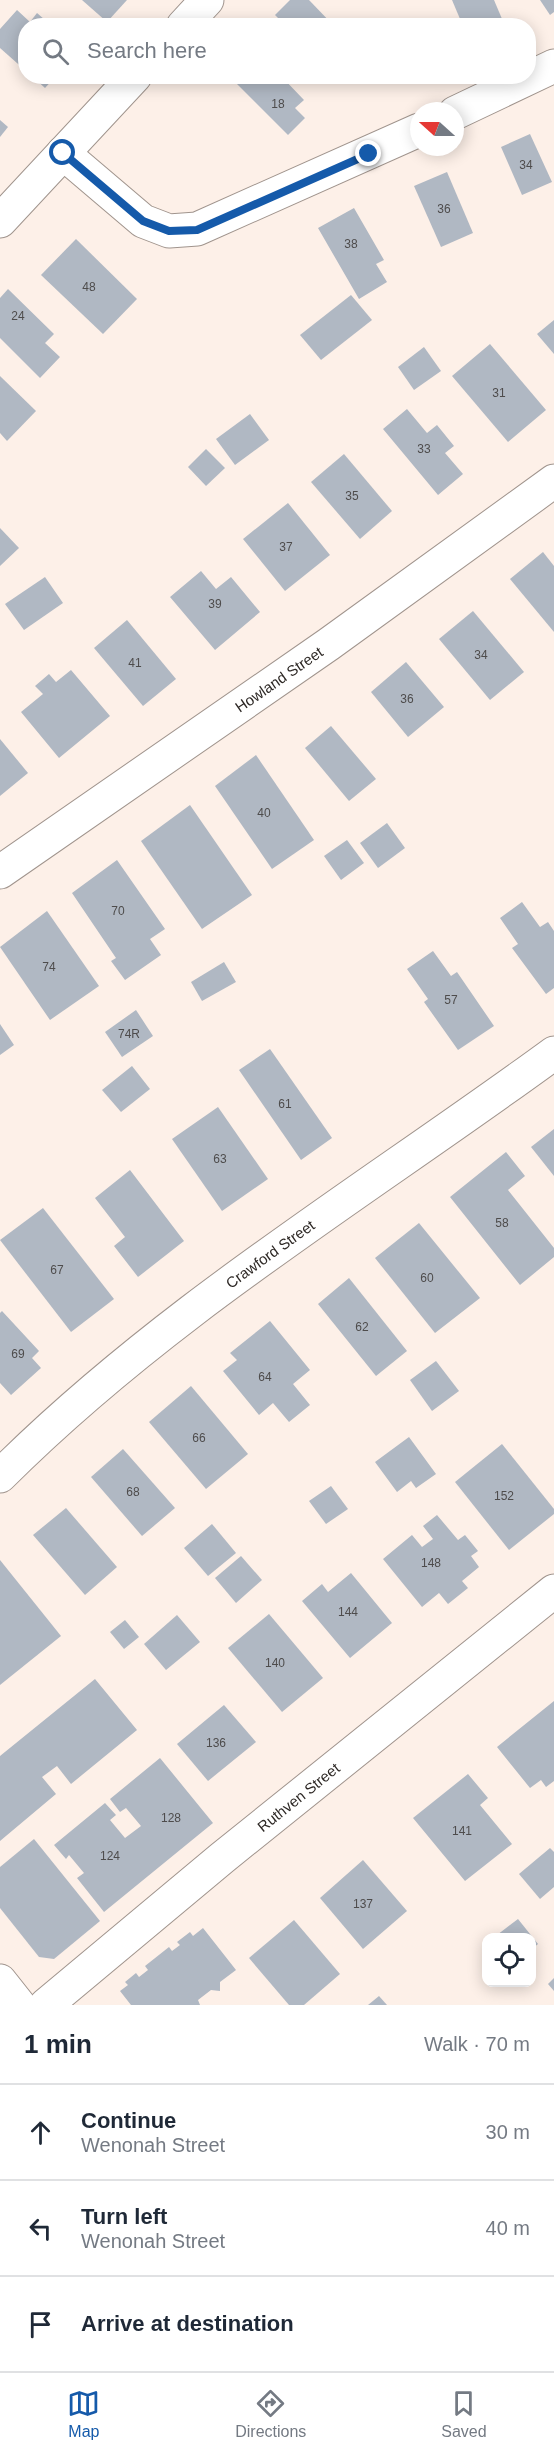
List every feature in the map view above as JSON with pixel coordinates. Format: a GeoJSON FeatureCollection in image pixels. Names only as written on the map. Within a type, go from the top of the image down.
{"type":"FeatureCollection","features":[{"type":"Feature","properties":{"kind":"street"},"geometry":{"type":"LineString","coordinates":[[190,18],[207,0]]}},
{"type":"Feature","properties":{"kind":"street"},"geometry":{"type":"LineString","coordinates":[[536,75],[554,66]]}},
{"type":"Feature","properties":{"kind":"street"},"geometry":{"type":"LineString","coordinates":[[0,221],[128,84]]}},
{"type":"Feature","properties":{"kind":"street"},"geometry":{"type":"LineString","coordinates":[[464,109],[516,84]]}},
{"type":"Feature","properties":{"kind":"street"},"geometry":{"type":"LineString","coordinates":[[63,153],[143,221],[169,231],[197,230],[410,134]]}},
{"type":"Feature","properties":{"kind":"street","name":"Howland Street"},"geometry":{"type":"LineString","coordinates":[[0,872],[328,644],[554,481]]}},
{"type":"Feature","properties":{"kind":"street","name":"Crawford Street"},"geometry":{"type":"LineString","coordinates":[[0,1476],[128,1360],[218,1290],[554,1053]]}},
{"type":"Feature","properties":{"kind":"street","name":"Ruthven Street"},"geometry":{"type":"LineString","coordinates":[[46,2005],[222,1858],[554,1591]]}},
{"type":"Feature","properties":{"kind":"street"},"geometry":{"type":"LineString","coordinates":[[0,1981],[19,2005]]}},
{"type":"Feature","properties":{"kind":"building"},"geometry":{"type":"Polygon","coordinates":[[[82,0],[127,0],[111,18],[102,18],[82,0]]]}},
{"type":"Feature","properties":{"kind":"building"},"geometry":{"type":"Polygon","coordinates":[[[290,0],[309,0],[326,18],[278,18],[275,15],[290,0]]]}},
{"type":"Feature","properties":{"kind":"building"},"geometry":{"type":"Polygon","coordinates":[[[452,0],[494,0],[502,18],[460,18],[452,0]]]}},
{"type":"Feature","properties":{"kind":"building"},"geometry":{"type":"Polygon","coordinates":[[[540,0],[554,0],[554,12],[550,15],[540,0]]]}},
{"type":"Feature","properties":{"kind":"building"},"geometry":{"type":"Polygon","coordinates":[[[17,10],[26,18],[18,18],[18,64],[0,48],[0,29],[17,10]]]}},
{"type":"Feature","properties":{"kind":"building"},"geometry":{"type":"Polygon","coordinates":[[[37,13],[43,18],[33,18],[37,13]]]}},
{"type":"Feature","properties":{"kind":"building"},"geometry":{"type":"Polygon","coordinates":[[[237,84],[289,84],[304,100],[295,108],[305,118],[288,135],[237,84]]]}},
{"type":"Feature","properties":{"kind":"building"},"geometry":{"type":"Polygon","coordinates":[[[0,120],[8,127],[0,137],[0,120]]]}},
{"type":"Feature","properties":{"kind":"building"},"geometry":{"type":"Polygon","coordinates":[[[530,134],[552,182],[522,195],[501,147],[530,134]]]}},
{"type":"Feature","properties":{"kind":"building"},"geometry":{"type":"Polygon","coordinates":[[[447,172],[473,233],[441,247],[414,186],[447,172]]]}},
{"type":"Feature","properties":{"kind":"building"},"geometry":{"type":"Polygon","coordinates":[[[354,208],[384,260],[376,264],[387,282],[359,299],[318,228],[354,208]]]}},
{"type":"Feature","properties":{"kind":"building"},"geometry":{"type":"Polygon","coordinates":[[[76,239],[137,299],[103,334],[41,275],[76,239]]]}},
{"type":"Feature","properties":{"kind":"building"},"geometry":{"type":"Polygon","coordinates":[[[8,289],[54,334],[45,343],[60,357],[40,378],[0,338],[0,298],[8,289]]]}},
{"type":"Feature","properties":{"kind":"building"},"geometry":{"type":"Polygon","coordinates":[[[351,295],[372,320],[321,360],[300,335],[351,295]]]}},
{"type":"Feature","properties":{"kind":"building"},"geometry":{"type":"Polygon","coordinates":[[[554,320],[554,354],[537,334],[554,320]]]}},
{"type":"Feature","properties":{"kind":"building"},"geometry":{"type":"Polygon","coordinates":[[[490,344],[546,410],[508,442],[452,376],[490,344]]]}},
{"type":"Feature","properties":{"kind":"building"},"geometry":{"type":"Polygon","coordinates":[[[424,347],[441,371],[414,390],[398,367],[424,347]]]}},
{"type":"Feature","properties":{"kind":"building"},"geometry":{"type":"Polygon","coordinates":[[[0,376],[36,411],[7,441],[0,433],[0,376]]]}},
{"type":"Feature","properties":{"kind":"building"},"geometry":{"type":"Polygon","coordinates":[[[407,409],[427,433],[437,425],[454,446],[445,453],[463,474],[438,495],[383,429],[407,409]]]}},
{"type":"Feature","properties":{"kind":"building"},"geometry":{"type":"Polygon","coordinates":[[[250,414],[269,440],[235,465],[216,439],[250,414]]]}},
{"type":"Feature","properties":{"kind":"building"},"geometry":{"type":"Polygon","coordinates":[[[206,449],[225,468],[206,486],[188,467],[206,449]]]}},
{"type":"Feature","properties":{"kind":"building"},"geometry":{"type":"Polygon","coordinates":[[[344,454],[392,511],[360,539],[311,482],[344,454]]]}},
{"type":"Feature","properties":{"kind":"building"},"geometry":{"type":"Polygon","coordinates":[[[288,503],[330,555],[285,591],[243,539],[288,503]]]}},
{"type":"Feature","properties":{"kind":"building"},"geometry":{"type":"Polygon","coordinates":[[[0,528],[19,548],[0,566],[0,528]]]}},
{"type":"Feature","properties":{"kind":"building"},"geometry":{"type":"Polygon","coordinates":[[[543,552],[554,566],[554,632],[510,579],[543,552]]]}},
{"type":"Feature","properties":{"kind":"building"},"geometry":{"type":"Polygon","coordinates":[[[201,571],[216,589],[231,577],[260,612],[215,650],[170,597],[201,571]]]}},
{"type":"Feature","properties":{"kind":"building"},"geometry":{"type":"Polygon","coordinates":[[[45,577],[63,603],[24,630],[5,604],[45,577]]]}},
{"type":"Feature","properties":{"kind":"building"},"geometry":{"type":"Polygon","coordinates":[[[473,611],[524,672],[490,700],[439,639],[473,611]]]}},
{"type":"Feature","properties":{"kind":"building"},"geometry":{"type":"Polygon","coordinates":[[[127,620],[176,679],[143,706],[94,648],[127,620]]]}},
{"type":"Feature","properties":{"kind":"building"},"geometry":{"type":"Polygon","coordinates":[[[406,662],[444,707],[408,737],[371,692],[406,662]]]}},
{"type":"Feature","properties":{"kind":"building"},"geometry":{"type":"Polygon","coordinates":[[[71,670],[110,716],[59,758],[21,712],[43,694],[35,686],[49,674],[56,682],[71,670]]]}},
{"type":"Feature","properties":{"kind":"building"},"geometry":{"type":"Polygon","coordinates":[[[331,726],[376,779],[349,801],[305,748],[331,726]]]}},
{"type":"Feature","properties":{"kind":"building"},"geometry":{"type":"Polygon","coordinates":[[[0,739],[28,773],[0,796],[0,739]]]}},
{"type":"Feature","properties":{"kind":"building"},"geometry":{"type":"Polygon","coordinates":[[[256,755],[314,840],[272,869],[215,786],[256,755]]]}},
{"type":"Feature","properties":{"kind":"building"},"geometry":{"type":"Polygon","coordinates":[[[190,805],[252,895],[202,929],[141,841],[190,805]]]}},
{"type":"Feature","properties":{"kind":"building"},"geometry":{"type":"Polygon","coordinates":[[[387,823],[405,848],[378,868],[360,843],[387,823]]]}},
{"type":"Feature","properties":{"kind":"building"},"geometry":{"type":"Polygon","coordinates":[[[347,840],[364,863],[341,880],[324,856],[347,840]]]}},
{"type":"Feature","properties":{"kind":"building"},"geometry":{"type":"Polygon","coordinates":[[[117,860],[165,929],[150,939],[161,955],[125,980],[111,961],[116,958],[72,893],[117,860]]]}},
{"type":"Feature","properties":{"kind":"building"},"geometry":{"type":"Polygon","coordinates":[[[522,902],[540,927],[548,922],[554,931],[554,988],[546,994],[512,948],[518,944],[500,918],[522,902]]]}},
{"type":"Feature","properties":{"kind":"building"},"geometry":{"type":"Polygon","coordinates":[[[47,911],[99,986],[50,1020],[0,947],[47,911]]]}},
{"type":"Feature","properties":{"kind":"building"},"geometry":{"type":"Polygon","coordinates":[[[433,951],[451,976],[457,972],[494,1026],[458,1050],[424,1002],[428,999],[407,969],[433,951]]]}},
{"type":"Feature","properties":{"kind":"building"},"geometry":{"type":"Polygon","coordinates":[[[224,962],[236,982],[202,1001],[191,982],[224,962]]]}},
{"type":"Feature","properties":{"kind":"building"},"geometry":{"type":"Polygon","coordinates":[[[136,1010],[153,1036],[122,1057],[105,1032],[136,1010]]]}},
{"type":"Feature","properties":{"kind":"building"},"geometry":{"type":"Polygon","coordinates":[[[0,1024],[14,1045],[0,1055],[0,1024]]]}},
{"type":"Feature","properties":{"kind":"building"},"geometry":{"type":"Polygon","coordinates":[[[270,1049],[332,1138],[301,1160],[239,1070],[270,1049]]]}},
{"type":"Feature","properties":{"kind":"building"},"geometry":{"type":"Polygon","coordinates":[[[132,1066],[150,1089],[121,1112],[102,1090],[132,1066]]]}},
{"type":"Feature","properties":{"kind":"building"},"geometry":{"type":"Polygon","coordinates":[[[218,1107],[268,1179],[222,1211],[172,1139],[218,1107]]]}},
{"type":"Feature","properties":{"kind":"building"},"geometry":{"type":"Polygon","coordinates":[[[554,1129],[554,1176],[531,1147],[554,1129]]]}},
{"type":"Feature","properties":{"kind":"building"},"geometry":{"type":"Polygon","coordinates":[[[506,1152],[525,1176],[508,1190],[554,1248],[554,1257],[520,1285],[450,1197],[506,1152]]]}},
{"type":"Feature","properties":{"kind":"building"},"geometry":{"type":"Polygon","coordinates":[[[130,1170],[184,1241],[138,1277],[114,1246],[125,1237],[95,1198],[130,1170]]]}},
{"type":"Feature","properties":{"kind":"building"},"geometry":{"type":"Polygon","coordinates":[[[43,1208],[114,1299],[71,1332],[0,1240],[43,1208]]]}},
{"type":"Feature","properties":{"kind":"building"},"geometry":{"type":"Polygon","coordinates":[[[419,1223],[480,1298],[435,1333],[375,1258],[419,1223]]]}},
{"type":"Feature","properties":{"kind":"building"},"geometry":{"type":"Polygon","coordinates":[[[349,1278],[407,1351],[376,1376],[318,1304],[349,1278]]]}},
{"type":"Feature","properties":{"kind":"building"},"geometry":{"type":"Polygon","coordinates":[[[2,1311],[39,1351],[32,1358],[41,1368],[11,1395],[0,1383],[0,1313],[2,1311]]]}},
{"type":"Feature","properties":{"kind":"building"},"geometry":{"type":"Polygon","coordinates":[[[270,1321],[310,1370],[293,1384],[310,1405],[289,1422],[273,1403],[259,1415],[223,1371],[237,1360],[230,1353],[270,1321]]]}},
{"type":"Feature","properties":{"kind":"building"},"geometry":{"type":"Polygon","coordinates":[[[436,1361],[459,1391],[432,1411],[410,1380],[436,1361]]]}},
{"type":"Feature","properties":{"kind":"building"},"geometry":{"type":"Polygon","coordinates":[[[191,1386],[248,1454],[206,1489],[149,1422],[191,1386]]]}},
{"type":"Feature","properties":{"kind":"building"},"geometry":{"type":"Polygon","coordinates":[[[409,1437],[436,1474],[416,1488],[411,1481],[397,1492],[375,1462],[409,1437]]]}},
{"type":"Feature","properties":{"kind":"building"},"geometry":{"type":"Polygon","coordinates":[[[502,1444],[554,1509],[554,1514],[509,1550],[455,1482],[502,1444]]]}},
{"type":"Feature","properties":{"kind":"building"},"geometry":{"type":"Polygon","coordinates":[[[123,1449],[175,1508],[142,1536],[91,1477],[123,1449]]]}},
{"type":"Feature","properties":{"kind":"building"},"geometry":{"type":"Polygon","coordinates":[[[331,1486],[348,1509],[326,1524],[309,1501],[331,1486]]]}},
{"type":"Feature","properties":{"kind":"building"},"geometry":{"type":"Polygon","coordinates":[[[66,1508],[117,1567],[85,1595],[33,1535],[66,1508]]]}},
{"type":"Feature","properties":{"kind":"building"},"geometry":{"type":"Polygon","coordinates":[[[437,1515],[458,1540],[465,1535],[478,1551],[471,1556],[479,1567],[462,1581],[468,1588],[448,1604],[439,1593],[422,1607],[383,1559],[412,1535],[422,1547],[433,1539],[423,1526],[437,1515]]]}},
{"type":"Feature","properties":{"kind":"building"},"geometry":{"type":"Polygon","coordinates":[[[212,1524],[236,1553],[208,1576],[184,1548],[212,1524]]]}},
{"type":"Feature","properties":{"kind":"building"},"geometry":{"type":"Polygon","coordinates":[[[241,1556],[262,1580],[236,1603],[215,1578],[241,1556]]]}},
{"type":"Feature","properties":{"kind":"building"},"geometry":{"type":"Polygon","coordinates":[[[0,1560],[61,1636],[0,1685],[0,1560]]]}},
{"type":"Feature","properties":{"kind":"building"},"geometry":{"type":"Polygon","coordinates":[[[351,1573],[392,1623],[350,1658],[302,1601],[322,1584],[328,1592],[351,1573]]]}},
{"type":"Feature","properties":{"kind":"building"},"geometry":{"type":"Polygon","coordinates":[[[269,1614],[323,1678],[282,1712],[228,1648],[269,1614]]]}},
{"type":"Feature","properties":{"kind":"building"},"geometry":{"type":"Polygon","coordinates":[[[177,1615],[200,1642],[166,1670],[144,1644],[177,1615]]]}},
{"type":"Feature","properties":{"kind":"building"},"geometry":{"type":"Polygon","coordinates":[[[125,1620],[139,1637],[124,1649],[110,1632],[125,1620]]]}},
{"type":"Feature","properties":{"kind":"building"},"geometry":{"type":"Polygon","coordinates":[[[95,1679],[137,1730],[71,1784],[57,1766],[42,1777],[56,1794],[0,1841],[0,1756],[95,1679]]]}},
{"type":"Feature","properties":{"kind":"building"},"geometry":{"type":"Polygon","coordinates":[[[554,1701],[554,1781],[546,1787],[541,1780],[530,1788],[497,1747],[554,1701]]]}},
{"type":"Feature","properties":{"kind":"building"},"geometry":{"type":"Polygon","coordinates":[[[224,1705],[256,1742],[208,1781],[177,1744],[224,1705]]]}},
{"type":"Feature","properties":{"kind":"building"},"geometry":{"type":"Polygon","coordinates":[[[160,1758],[213,1823],[104,1912],[77,1878],[84,1873],[69,1855],[66,1859],[54,1845],[105,1803],[116,1815],[110,1820],[125,1838],[141,1826],[126,1808],[120,1812],[110,1799],[160,1758]]]}},
{"type":"Feature","properties":{"kind":"building"},"geometry":{"type":"Polygon","coordinates":[[[468,1774],[488,1798],[480,1805],[512,1844],[465,1881],[413,1818],[468,1774]]]}},
{"type":"Feature","properties":{"kind":"building"},"geometry":{"type":"Polygon","coordinates":[[[34,1839],[100,1921],[54,1959],[39,1957],[0,1908],[0,1867],[34,1839]]]}},
{"type":"Feature","properties":{"kind":"building"},"geometry":{"type":"Polygon","coordinates":[[[550,1848],[554,1852],[554,1887],[540,1899],[519,1874],[550,1848]]]}},
{"type":"Feature","properties":{"kind":"building"},"geometry":{"type":"Polygon","coordinates":[[[363,1860],[407,1911],[363,1949],[320,1898],[363,1860]]]}},
{"type":"Feature","properties":{"kind":"building"},"geometry":{"type":"Polygon","coordinates":[[[518,1919],[529,1933],[500,1933],[518,1919]]]}},
{"type":"Feature","properties":{"kind":"building"},"geometry":{"type":"Polygon","coordinates":[[[294,1920],[340,1974],[304,2005],[289,2005],[249,1958],[294,1920]]]}},
{"type":"Feature","properties":{"kind":"building"},"geometry":{"type":"Polygon","coordinates":[[[203,1928],[236,1970],[220,1982],[220,1991],[211,1990],[198,2000],[200,2005],[131,2005],[120,1991],[128,1985],[125,1982],[136,1973],[139,1977],[148,1970],[145,1966],[169,1947],[172,1951],[180,1945],[177,1942],[190,1932],[193,1936],[203,1928]]]}},
{"type":"Feature","properties":{"kind":"building"},"geometry":{"type":"Polygon","coordinates":[[[554,1978],[554,1991],[548,1984],[554,1978]]]}},
{"type":"Feature","properties":{"kind":"building"},"geometry":{"type":"Polygon","coordinates":[[[379,1996],[387,2005],[368,2005],[379,1996]]]}},
{"type":"Feature","properties":{"kind":"route"},"geometry":{"type":"LineString","coordinates":[[63,153],[143,221],[169,231],[197,230],[369,154]]}}]}
